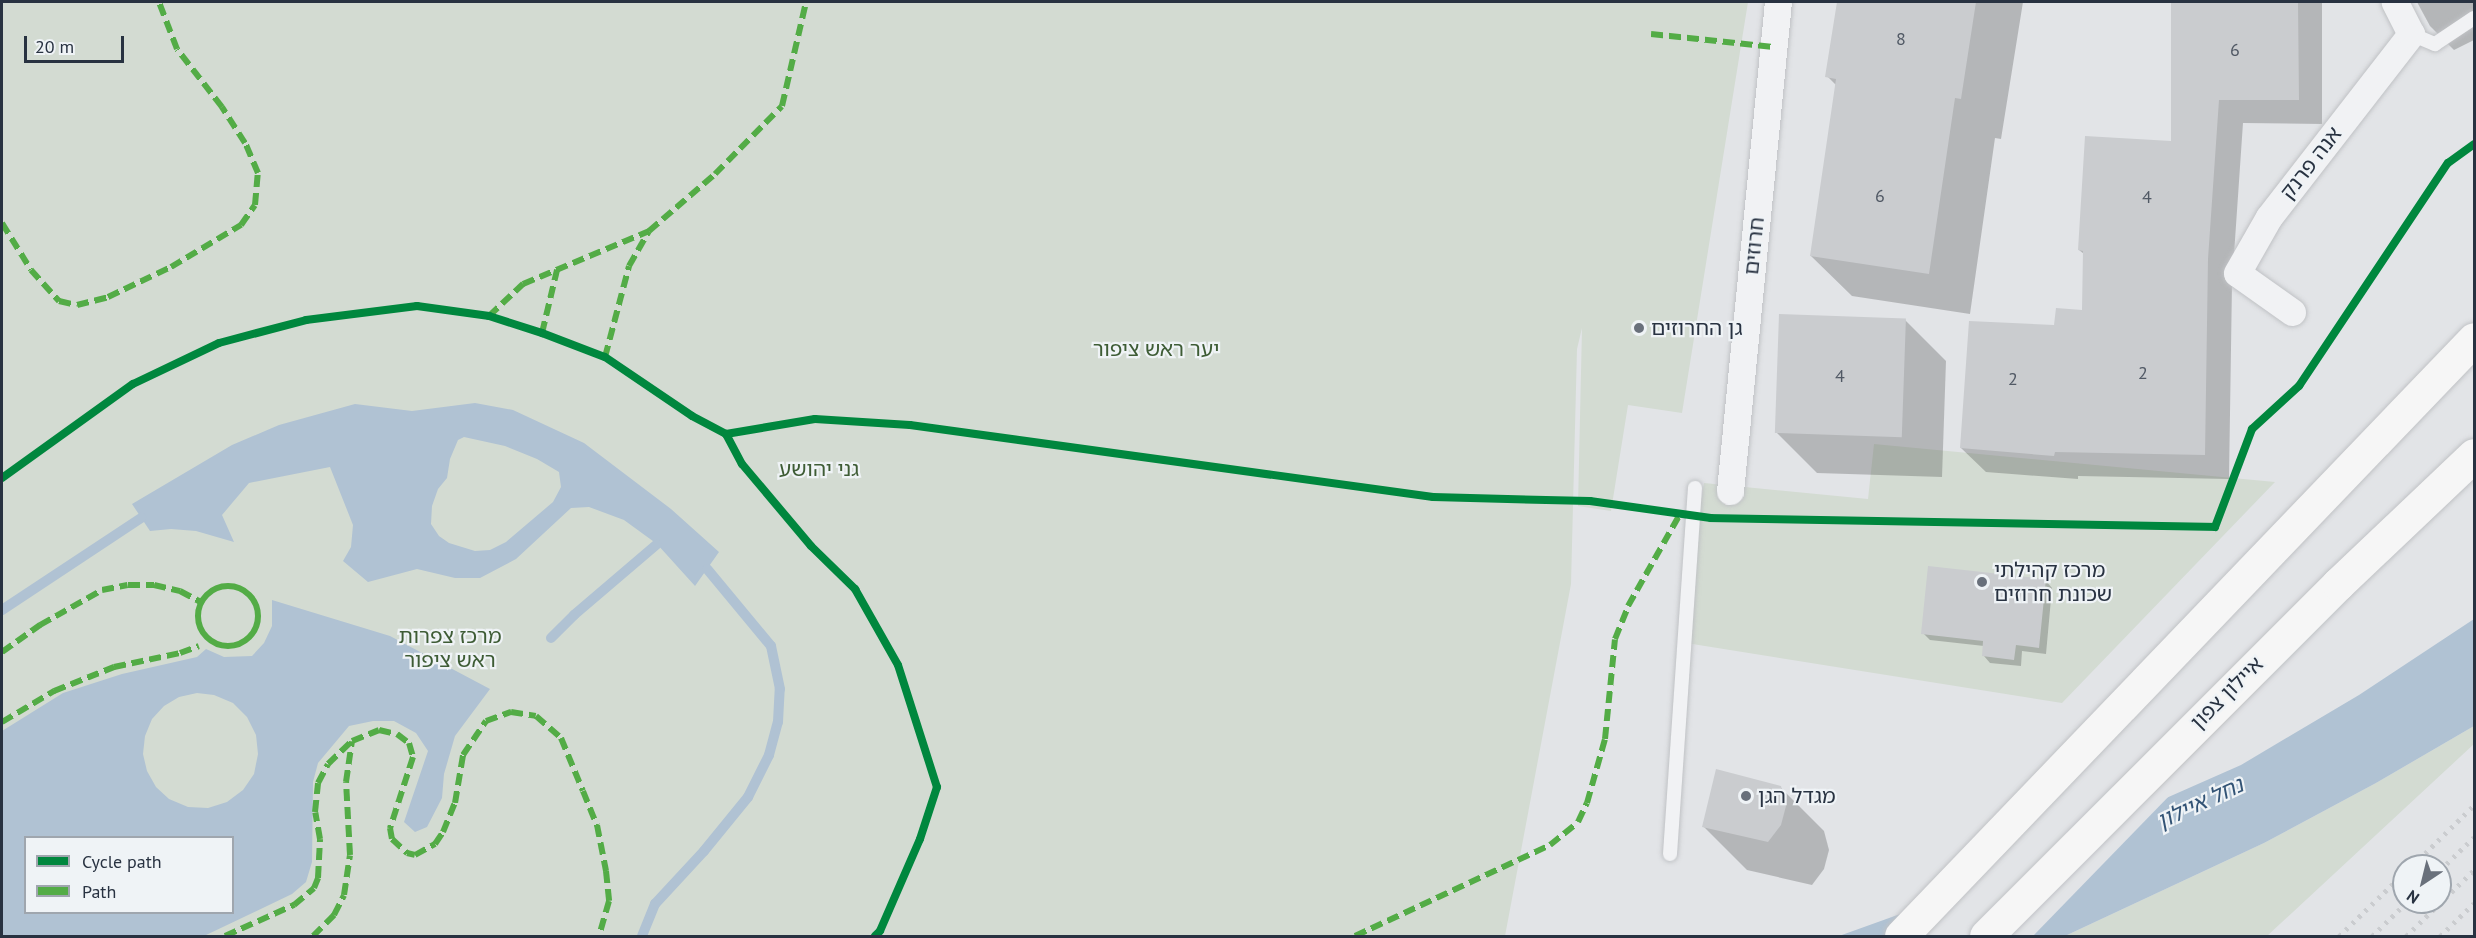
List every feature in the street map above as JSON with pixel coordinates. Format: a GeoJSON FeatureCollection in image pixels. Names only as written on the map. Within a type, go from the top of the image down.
{"type":"FeatureCollection","features":[{"type":"Feature","properties":{"kind":"highway"},"geometry":{"type":"LineString","coordinates":[[1901,936],[2475,339]]}},
{"type":"Feature","properties":{"kind":"highway","name":"איילון צפון"},"geometry":{"type":"LineString","coordinates":[[1986,936],[2217,703],[2338,584],[2475,455]]}},
{"type":"Feature","properties":{"kind":"street","name":"חרוזים"},"geometry":{"type":"LineString","coordinates":[[1730,491],[1778,2]]}},
{"type":"Feature","properties":{"kind":"street"},"geometry":{"type":"LineString","coordinates":[[2395,2],[2411,34]]}},
{"type":"Feature","properties":{"kind":"street","name":"אנה פרנק"},"geometry":{"type":"LineString","coordinates":[[2292,312],[2237,273],[2270,217],[2411,34]]}},
{"type":"Feature","properties":{"kind":"lane"},"geometry":{"type":"LineString","coordinates":[[2411,34],[2435,44],[2475,18]]}},
{"type":"Feature","properties":{"kind":"lane"},"geometry":{"type":"LineString","coordinates":[[1670,854],[1695,488]]}},
{"type":"Feature","properties":{"kind":"green space","name":"גני יהושע"},"geometry":{"type":"Polygon","coordinates":[[[2,2],[1748,2],[1682,413],[1628,405],[1611,511],[1578,506],[1582,328],[1577,349],[1571,584],[1505,936],[2,936],[2,2]]]}},
{"type":"Feature","properties":{"kind":"green space"},"geometry":{"type":"Polygon","coordinates":[[[1874,444],[2275,482],[2062,703],[1680,642],[1704,483],[1868,499],[1874,444]]]}},
{"type":"Feature","properties":{"kind":"green space"},"geometry":{"type":"Polygon","coordinates":[[[2474,726],[2474,744],[2267,936],[2065,936],[2264,843],[2376,783],[2474,726]]]}},
{"type":"Feature","properties":{"kind":"water"},"geometry":{"type":"Polygon","coordinates":[[[475,403],[513,410],[584,443],[671,509],[719,552],[695,586],[657,544],[624,520],[589,507],[571,508],[516,559],[480,578],[455,578],[417,569],[368,582],[343,561],[351,547],[353,525],[330,467],[249,483],[222,515],[234,542],[196,531],[171,529],[150,531],[132,504],[232,445],[279,425],[355,404],[412,411],[475,403]],[[464,437],[458,440],[450,459],[447,478],[438,489],[432,506],[431,524],[439,536],[449,543],[475,551],[490,550],[506,542],[553,502],[561,487],[559,472],[537,459],[505,446],[464,437]]]}},
{"type":"Feature","properties":{"kind":"water"},"geometry":{"type":"Polygon","coordinates":[[[272,600],[390,636],[490,689],[455,736],[444,774],[442,798],[427,827],[415,832],[404,822],[428,751],[416,733],[394,721],[373,721],[349,726],[318,763],[313,782],[312,862],[306,882],[292,894],[204,936],[2,936],[2,731],[63,693],[122,674],[197,657],[206,649],[224,657],[252,656],[264,643],[272,626],[272,600]],[[197,693],[179,697],[164,706],[152,719],[145,736],[143,754],[147,771],[156,787],[169,799],[188,807],[208,808],[227,802],[243,790],[254,774],[258,754],[256,735],[247,717],[233,703],[214,695],[197,693]]]}},
{"type":"Feature","properties":{"kind":"water","name":"נחל איילון"},"geometry":{"type":"Polygon","coordinates":[[[2474,619],[2474,726],[2376,783],[2264,843],[2065,936],[1839,936],[1917,908],[2241,765],[2359,695],[2474,619]]]}},
{"type":"Feature","properties":{"kind":"pier"},"geometry":{"type":"Polygon","coordinates":[[[2172,793],[2033,936],[1888,936],[1921,903],[2172,793]]]}},
{"type":"Feature","properties":{"kind":"building"},"geometry":{"type":"Polygon","coordinates":[[[1837,2],[1976,2],[1961,99],[1955,98],[1929,274],[1810,256],[1836,79],[1825,77],[1837,2]]]}},
{"type":"Feature","properties":{"kind":"building"},"geometry":{"type":"Polygon","coordinates":[[[2171,2],[2298,2],[2299,100],[2219,100],[2208,259],[2205,455],[2055,452],[2054,456],[1960,448],[1969,321],[2054,325],[2056,308],[2082,310],[2083,251],[2078,250],[2085,136],[2171,141],[2171,2]]]}},
{"type":"Feature","properties":{"kind":"building"},"geometry":{"type":"Polygon","coordinates":[[[1779,314],[1906,318],[1902,437],[1775,433],[1779,314]]]}},
{"type":"Feature","properties":{"kind":"building"},"geometry":{"type":"Polygon","coordinates":[[[1928,566],[2046,579],[2039,648],[2016,645],[2014,660],[1982,656],[1983,641],[1921,634],[1928,566]]]}},
{"type":"Feature","properties":{"kind":"building","name":"מגדל הגן"},"geometry":{"type":"Polygon","coordinates":[[[1716,769],[1781,786],[1786,806],[1781,825],[1768,842],[1702,827],[1716,769]]]}},
{"type":"Feature","properties":{"kind":"waterway"},"geometry":{"type":"LineString","coordinates":[[2,610],[141,518]]}},
{"type":"Feature","properties":{"kind":"waterway"},"geometry":{"type":"LineString","coordinates":[[551,638],[574,615],[657,544]]}},
{"type":"Feature","properties":{"kind":"waterway"},"geometry":{"type":"LineString","coordinates":[[642,936],[655,904],[704,851],[748,797],[769,755],[778,722],[780,689],[771,646],[707,569]]}},
{"type":"Feature","properties":{"kind":"railway"},"geometry":{"type":"LineString","coordinates":[[2424,854],[2474,805]]}},
{"type":"Feature","properties":{"kind":"railway"},"geometry":{"type":"LineString","coordinates":[[2452,858],[2474,837]]}},
{"type":"Feature","properties":{"kind":"railway"},"geometry":{"type":"LineString","coordinates":[[2406,936],[2474,870]]}},
{"type":"Feature","properties":{"kind":"railway"},"geometry":{"type":"LineString","coordinates":[[2339,936],[2392,885]]}},
{"type":"Feature","properties":{"kind":"railway"},"geometry":{"type":"LineString","coordinates":[[2440,936],[2474,903]]}},
{"type":"Feature","properties":{"kind":"railway"},"geometry":{"type":"LineString","coordinates":[[2372,936],[2395,914]]}},
{"type":"Feature","properties":{"kind":"marked path"},"geometry":{"type":"LineString","coordinates":[[2,223],[31,270],[59,301],[77,305],[108,297],[171,267],[241,225],[255,205],[258,173],[245,143],[222,107],[177,49],[159,2]]}},
{"type":"Feature","properties":{"kind":"marked path"},"geometry":{"type":"LineString","coordinates":[[605,357],[629,266],[649,231],[715,174],[782,106],[806,2]]}},
{"type":"Feature","properties":{"kind":"marked path"},"geometry":{"type":"LineString","coordinates":[[1651,34],[1773,47]]}},
{"type":"Feature","properties":{"kind":"marked path"},"geometry":{"type":"LineString","coordinates":[[489,316],[523,284],[649,231]]}},
{"type":"Feature","properties":{"kind":"marked path"},"geometry":{"type":"LineString","coordinates":[[542,333],[557,270]]}},
{"type":"Feature","properties":{"kind":"marked path"},"geometry":{"type":"LineString","coordinates":[[1355,936],[1550,845],[1578,822],[1587,803],[1605,739],[1615,639],[1628,606],[1680,514]]}},
{"type":"Feature","properties":{"kind":"marked path"},"geometry":{"type":"LineString","coordinates":[[2,652],[40,625],[102,590],[128,585],[154,585],[180,591],[201,602]]}},
{"type":"Feature","properties":{"kind":"marked path"},"geometry":{"type":"LineString","coordinates":[[228,586],[245,591],[253,599],[258,616],[253,633],[245,641],[228,646],[211,641],[203,633],[198,616],[203,599],[211,591],[228,586]]}},
{"type":"Feature","properties":{"kind":"marked path"},"geometry":{"type":"LineString","coordinates":[[2,722],[54,691],[114,667],[180,653],[199,646]]}},
{"type":"Feature","properties":{"kind":"marked path"},"geometry":{"type":"LineString","coordinates":[[313,936],[334,915],[344,895],[350,855],[346,782],[352,741],[379,730],[397,734],[409,743],[413,757],[390,828],[392,839],[407,853],[415,855],[435,844],[443,832],[455,803],[463,755],[486,721],[511,712],[536,716],[561,738],[597,825],[609,901],[599,936]]}},
{"type":"Feature","properties":{"kind":"marked path"},"geometry":{"type":"LineString","coordinates":[[225,936],[294,905],[314,888],[318,878],[320,839],[315,812],[318,783],[328,764],[352,741]]}},
{"type":"Feature","properties":{"kind":"cycle path"},"geometry":{"type":"LineString","coordinates":[[726,434],[815,419],[910,425],[1433,497],[1590,501],[1711,518],[2215,527],[2252,429],[2299,386],[2448,163],[2474,144]]}},
{"type":"Feature","properties":{"kind":"cycle path"},"geometry":{"type":"LineString","coordinates":[[2,478],[133,384],[219,343],[306,320],[417,306],[489,316],[605,357],[692,416],[726,434],[742,464],[811,546],[855,589],[898,665],[937,787],[920,839],[880,931],[875,936]]}},
{"type":"Feature","properties":{"kind":"place","name":"גן החרוזים"},"geometry":{"type":"Point","coordinates":[1639,328]}},
{"type":"Feature","properties":{"kind":"place","name":"מרכז קהילתי שכונת חרוזים"},"geometry":{"type":"Point","coordinates":[1982,582]}},
{"type":"Feature","properties":{"kind":"place","name":"מגדל הגן"},"geometry":{"type":"Point","coordinates":[1746,796]}},
{"type":"Feature","properties":{"kind":"park label","name":"יער ראש ציפור"},"geometry":{"type":"Point","coordinates":[1156,349]}},
{"type":"Feature","properties":{"kind":"park label","name":"מרכז צפרות ראש ציפור"},"geometry":{"type":"Point","coordinates":[450,648]}}]}
